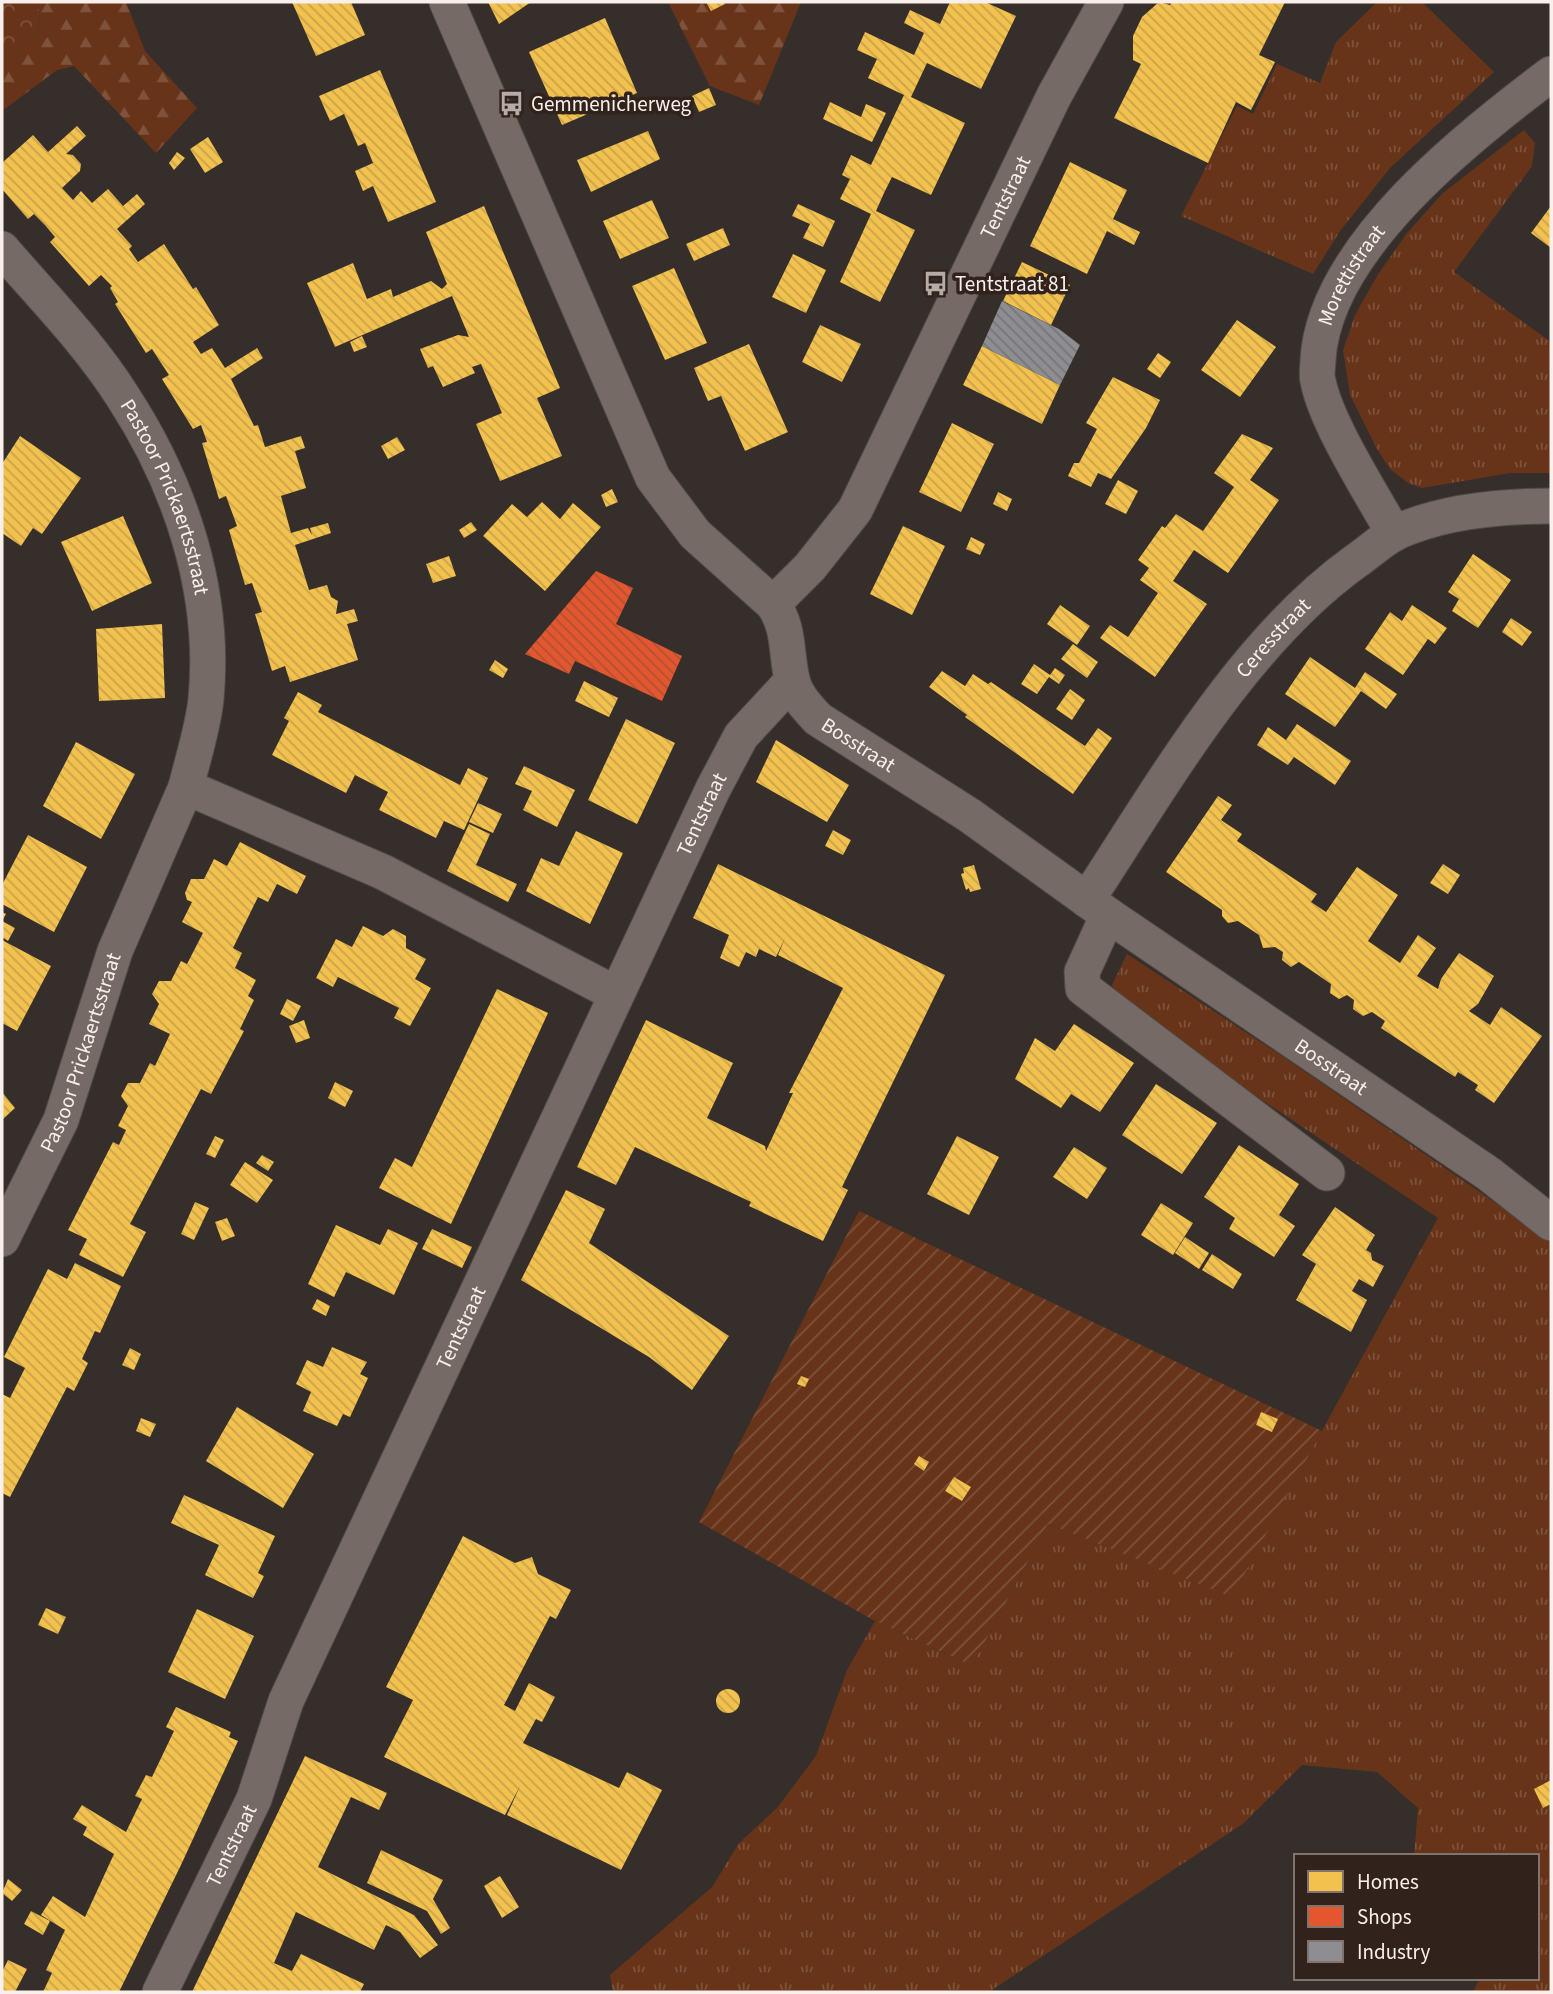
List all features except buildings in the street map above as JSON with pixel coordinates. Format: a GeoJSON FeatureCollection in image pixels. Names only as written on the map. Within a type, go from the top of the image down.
{"type":"FeatureCollection","features":[{"type":"Feature","properties":{"kind":"street"},"geometry":{"type":"LineString","coordinates":[[447,2],[653,478],[695,534],[773,604]]}},
{"type":"Feature","properties":{"kind":"street","name":"Tentstraat"},"geometry":{"type":"LineString","coordinates":[[773,604],[810,567],[855,510],[1055,96],[1106,2]]}},
{"type":"Feature","properties":{"kind":"street","name":"Morettistraat"},"geometry":{"type":"LineString","coordinates":[[1394,534],[1337,427],[1317,380],[1320,341],[1334,295],[1359,257],[1400,206],[1462,145],[1551,74]]}},
{"type":"Feature","properties":{"kind":"street","name":"Pastoor Prickaertsstraat"},"geometry":{"type":"LineString","coordinates":[[2,249],[88,349],[123,397],[183,512],[206,611],[206,700],[186,787],[115,951],[61,1120],[2,1239]]}},
{"type":"Feature","properties":{"kind":"street","name":"Ceresstraat"},"geometry":{"type":"LineString","coordinates":[[1097,907],[1176,764],[1269,639],[1337,575],[1394,534],[1444,516],[1551,506]]}},
{"type":"Feature","properties":{"kind":"street","name":"Bosstraat"},"geometry":{"type":"LineString","coordinates":[[773,604],[783,618],[788,637],[792,681],[802,701],[818,719],[970,816],[1097,907],[1489,1174],[1551,1223]]}},
{"type":"Feature","properties":{"kind":"street","name":"Tentstraat"},"geometry":{"type":"LineString","coordinates":[[160,1992],[254,1799],[286,1701],[733,750],[751,723],[792,681]]}},
{"type":"Feature","properties":{"kind":"street"},"geometry":{"type":"LineString","coordinates":[[186,787],[383,872],[616,994]]}},
{"type":"Feature","properties":{"kind":"street"},"geometry":{"type":"LineString","coordinates":[[1097,907],[1082,972],[1083,988],[1327,1173]]}},
{"type":"Feature","properties":{"kind":"green space"},"geometry":{"type":"Polygon","coordinates":[[[2,2],[35,2],[40,12],[38,34],[2,66],[2,2]]]}},
{"type":"Feature","properties":{"kind":"green space"},"geometry":{"type":"Polygon","coordinates":[[[35,2],[126,2],[145,51],[197,108],[156,153],[74,66],[57,70],[2,111],[2,66],[38,34],[40,12],[35,2]]]}},
{"type":"Feature","properties":{"kind":"green space"},"geometry":{"type":"Polygon","coordinates":[[[668,2],[801,2],[759,105],[710,86],[668,2]]]}},
{"type":"Feature","properties":{"kind":"green space"},"geometry":{"type":"Polygon","coordinates":[[[1377,2],[1422,2],[1494,72],[1390,168],[1340,231],[1313,274],[1181,216],[1237,106],[1253,114],[1277,64],[1320,83],[1336,42],[1377,2]]]}},
{"type":"Feature","properties":{"kind":"green space"},"geometry":{"type":"Polygon","coordinates":[[[1524,130],[1535,143],[1532,166],[1454,272],[1551,342],[1551,473],[1510,473],[1422,488],[1408,483],[1390,469],[1377,449],[1350,395],[1343,350],[1355,315],[1377,276],[1407,233],[1443,193],[1524,130]]]}},
{"type":"Feature","properties":{"kind":"green space"},"geometry":{"type":"Polygon","coordinates":[[[1127,954],[1285,1058],[1551,1241],[1551,1992],[1473,1992],[1479,1980],[1539,1980],[1539,1854],[1414,1854],[1418,1808],[1377,1772],[1302,1765],[1244,1823],[989,1992],[613,1992],[610,1975],[712,1887],[739,1843],[777,1808],[816,1756],[847,1670],[875,1621],[972,1666],[1048,1524],[1232,1596],[1438,1218],[1118,1003],[1112,985],[1127,954]]]}},
{"type":"Feature","properties":{"kind":"green space"},"geometry":{"type":"Polygon","coordinates":[[[859,1211],[1322,1431],[1232,1597],[1048,1524],[972,1666],[875,1621],[699,1522],[859,1211]]]}},
{"type":"Feature","properties":{"kind":"place","name":"Gemmenicherweg"},"geometry":{"type":"Point","coordinates":[511,104]}},
{"type":"Feature","properties":{"kind":"place","name":"Tentstraat 81"},"geometry":{"type":"Point","coordinates":[935,284]}}]}
